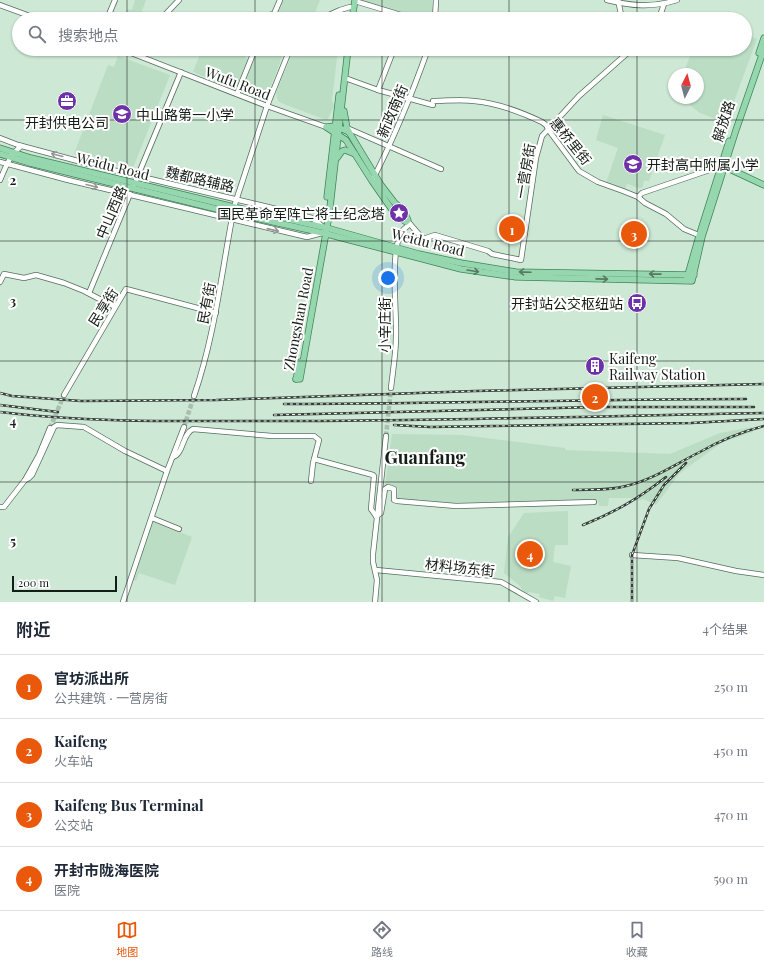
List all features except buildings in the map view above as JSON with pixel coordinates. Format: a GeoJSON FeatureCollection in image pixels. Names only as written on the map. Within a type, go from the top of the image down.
{"type":"FeatureCollection","features":[{"type":"Feature","properties":{"kind":"main road"},"geometry":{"type":"LineString","coordinates":[[349,12],[354,0]]}},
{"type":"Feature","properties":{"kind":"main road"},"geometry":{"type":"LineString","coordinates":[[353,12],[354,0]]}},
{"type":"Feature","properties":{"kind":"main road","name":"解放路"},"geometry":{"type":"LineString","coordinates":[[690,278],[700,236],[764,38]]}},
{"type":"Feature","properties":{"kind":"main road","name":"解放路"},"geometry":{"type":"LineString","coordinates":[[723,166],[764,49]]}},
{"type":"Feature","properties":{"kind":"main road","name":"Zhongshan Road"},"geometry":{"type":"LineString","coordinates":[[343,56],[337,130],[336,160],[325,230],[300,379],[296,379],[325,230],[337,130],[347,56]]}},
{"type":"Feature","properties":{"kind":"main road"},"geometry":{"type":"LineString","coordinates":[[342,97],[344,118],[348,130],[373,178],[395,214],[409,223]]}},
{"type":"Feature","properties":{"kind":"main road"},"geometry":{"type":"LineString","coordinates":[[326,127],[337,130],[348,130]]}},
{"type":"Feature","properties":{"kind":"main road"},"geometry":{"type":"LineString","coordinates":[[337,130],[373,178]]}},
{"type":"Feature","properties":{"kind":"main road","name":"Weidu Road"},"geometry":{"type":"LineString","coordinates":[[0,148],[12,155]]}},
{"type":"Feature","properties":{"kind":"main road"},"geometry":{"type":"LineString","coordinates":[[336,160],[342,151],[348,150],[354,154]]}},
{"type":"Feature","properties":{"kind":"main road","name":"Weidu Road"},"geometry":{"type":"LineString","coordinates":[[0,154],[12,155],[233,210],[325,230],[461,269],[516,277],[690,278]]}},
{"type":"Feature","properties":{"kind":"main road"},"geometry":{"type":"LineString","coordinates":[[723,166],[764,185]]}},
{"type":"Feature","properties":{"kind":"street"},"geometry":{"type":"LineString","coordinates":[[110,12],[115,0]]}},
{"type":"Feature","properties":{"kind":"street"},"geometry":{"type":"LineString","coordinates":[[168,12],[179,0]]}},
{"type":"Feature","properties":{"kind":"street"},"geometry":{"type":"LineString","coordinates":[[275,12],[280,0]]}},
{"type":"Feature","properties":{"kind":"street"},"geometry":{"type":"LineString","coordinates":[[354,0],[388,12]]}},
{"type":"Feature","properties":{"kind":"street"},"geometry":{"type":"LineString","coordinates":[[435,12],[436,0]]}},
{"type":"Feature","properties":{"kind":"street"},"geometry":{"type":"LineString","coordinates":[[607,0],[644,6],[664,4],[677,0]]}},
{"type":"Feature","properties":{"kind":"street"},"geometry":{"type":"LineString","coordinates":[[618,1],[620,12]]}},
{"type":"Feature","properties":{"kind":"street"},"geometry":{"type":"LineString","coordinates":[[661,12],[664,4]]}},
{"type":"Feature","properties":{"kind":"street"},"geometry":{"type":"LineString","coordinates":[[0,5],[19,12]]}},
{"type":"Feature","properties":{"kind":"street"},"geometry":{"type":"LineString","coordinates":[[336,12],[350,7]]}},
{"type":"Feature","properties":{"kind":"street","name":"Wufu Road"},"geometry":{"type":"LineString","coordinates":[[143,56],[236,94],[326,127]]}},
{"type":"Feature","properties":{"kind":"street"},"geometry":{"type":"LineString","coordinates":[[236,94],[252,56]]}},
{"type":"Feature","properties":{"kind":"street","name":"民有街"},"geometry":{"type":"LineString","coordinates":[[194,396],[202,374],[216,313],[236,199],[267,106],[287,56]]}},
{"type":"Feature","properties":{"kind":"street"},"geometry":{"type":"LineString","coordinates":[[378,90],[391,56]]}},
{"type":"Feature","properties":{"kind":"street","name":"新政南街"},"geometry":{"type":"LineString","coordinates":[[373,178],[389,146],[425,56]]}},
{"type":"Feature","properties":{"kind":"street","name":"一营房街"},"geometry":{"type":"LineString","coordinates":[[409,223],[423,239],[435,235],[488,251],[492,254],[521,260],[536,158],[541,139],[548,129],[579,96],[624,56]]}},
{"type":"Feature","properties":{"kind":"street","name":"中山西路"},"geometry":{"type":"LineString","coordinates":[[89,293],[181,72]]}},
{"type":"Feature","properties":{"kind":"street","name":"惠桥里街"},"geometry":{"type":"LineString","coordinates":[[345,78],[409,99],[433,103],[472,101],[485,103],[536,119],[546,125],[579,171],[584,175],[598,182],[638,197],[645,203],[666,214],[684,229],[700,236]]}},
{"type":"Feature","properties":{"kind":"street"},"geometry":{"type":"LineString","coordinates":[[348,130],[441,169]]}},
{"type":"Feature","properties":{"kind":"street","name":"魏都路辅路"},"geometry":{"type":"LineString","coordinates":[[0,138],[21,146],[138,176],[312,218],[325,230]]}},
{"type":"Feature","properties":{"kind":"street"},"geometry":{"type":"LineString","coordinates":[[0,180],[6,164],[21,146]]}},
{"type":"Feature","properties":{"kind":"street"},"geometry":{"type":"LineString","coordinates":[[0,162],[232,220],[307,237],[325,230]]}},
{"type":"Feature","properties":{"kind":"street"},"geometry":{"type":"LineString","coordinates":[[638,197],[642,193],[723,166]]}},
{"type":"Feature","properties":{"kind":"street","name":"小辛庄街"},"geometry":{"type":"LineString","coordinates":[[391,388],[397,334],[394,304],[396,250],[401,233],[409,223]]}},
{"type":"Feature","properties":{"kind":"street"},"geometry":{"type":"LineString","coordinates":[[0,282],[4,274],[24,278],[36,275],[64,283],[89,293],[115,307]]}},
{"type":"Feature","properties":{"kind":"street","name":"民享街"},"geometry":{"type":"LineString","coordinates":[[64,395],[126,289],[216,313]]}},
{"type":"Feature","properties":{"kind":"street"},"geometry":{"type":"LineString","coordinates":[[25,480],[32,475],[54,427],[57,425],[84,427],[125,451],[167,471]]}},
{"type":"Feature","properties":{"kind":"street"},"geometry":{"type":"LineString","coordinates":[[123,602],[167,471],[184,427]]}},
{"type":"Feature","properties":{"kind":"street"},"geometry":{"type":"LineString","coordinates":[[0,507],[4,507],[25,480],[39,455],[50,428]]}},
{"type":"Feature","properties":{"kind":"street"},"geometry":{"type":"LineString","coordinates":[[172,457],[177,455],[188,432],[193,430],[272,436],[314,436],[319,440],[314,459],[311,481]]}},
{"type":"Feature","properties":{"kind":"street"},"geometry":{"type":"LineString","coordinates":[[375,602],[377,580],[376,570],[372,559],[386,436]]}},
{"type":"Feature","properties":{"kind":"street"},"geometry":{"type":"LineString","coordinates":[[314,459],[373,475],[371,509],[376,516]]}},
{"type":"Feature","properties":{"kind":"street"},"geometry":{"type":"LineString","coordinates":[[376,516],[381,513],[385,489],[388,487],[394,489],[394,500],[397,501],[456,506],[594,502]]}},
{"type":"Feature","properties":{"kind":"street"},"geometry":{"type":"LineString","coordinates":[[152,518],[179,529]]}},
{"type":"Feature","properties":{"kind":"street"},"geometry":{"type":"LineString","coordinates":[[632,555],[678,558],[736,571],[764,575]]}},
{"type":"Feature","properties":{"kind":"street","name":"材料场东街"},"geometry":{"type":"LineString","coordinates":[[376,570],[497,582],[504,584],[536,602]]}},
{"type":"Feature","properties":{"kind":"shaded area"},"geometry":{"type":"Polygon","coordinates":[[[135,0],[146,0],[142,12],[126,12],[127,9],[132,10],[135,0]]]}},
{"type":"Feature","properties":{"kind":"shaded area"},"geometry":{"type":"Polygon","coordinates":[[[281,0],[320,0],[315,12],[276,12],[281,0]]]}},
{"type":"Feature","properties":{"kind":"shaded area"},"geometry":{"type":"Polygon","coordinates":[[[359,0],[432,0],[432,12],[400,12],[359,0]]]}},
{"type":"Feature","properties":{"kind":"shaded area"},"geometry":{"type":"Polygon","coordinates":[[[752,37],[757,39],[752,53],[752,37]]]}},
{"type":"Feature","properties":{"kind":"shaded area","name":"中山路第一小学"},"geometry":{"type":"Polygon","coordinates":[[[118,56],[170,75],[133,168],[74,154],[108,65],[114,67],[118,56]]]}},
{"type":"Feature","properties":{"kind":"shaded area"},"geometry":{"type":"Polygon","coordinates":[[[199,56],[246,56],[245,58],[248,60],[236,90],[193,72],[199,56]]]}},
{"type":"Feature","properties":{"kind":"shaded area"},"geometry":{"type":"Polygon","coordinates":[[[253,56],[282,56],[266,99],[240,89],[253,56]]]}},
{"type":"Feature","properties":{"kind":"shaded area"},"geometry":{"type":"Polygon","coordinates":[[[291,56],[337,56],[332,100],[334,106],[328,119],[326,120],[279,102],[276,93],[291,56]]]}},
{"type":"Feature","properties":{"kind":"shaded area"},"geometry":{"type":"Polygon","coordinates":[[[690,56],[751,56],[726,123],[700,113],[689,104],[704,104],[704,68],[685,68],[690,56]]]}},
{"type":"Feature","properties":{"kind":"shaded area","name":"开封高中附属小学"},"geometry":{"type":"Polygon","coordinates":[[[603,115],[665,135],[649,181],[644,181],[642,188],[627,184],[625,190],[606,183],[618,148],[596,140],[603,115]]]}},
{"type":"Feature","properties":{"kind":"shaded area"},"geometry":{"type":"Polygon","coordinates":[[[752,427],[753,432],[723,442],[679,474],[656,505],[644,499],[637,501],[634,498],[609,498],[608,506],[599,506],[598,500],[448,503],[397,498],[398,488],[385,486],[392,434],[462,435],[565,448],[565,450],[670,454],[720,433],[752,427]]]}},
{"type":"Feature","properties":{"kind":"shaded area"},"geometry":{"type":"Polygon","coordinates":[[[568,511],[568,545],[555,545],[553,562],[571,566],[565,598],[555,596],[553,601],[539,597],[540,594],[528,592],[527,595],[525,594],[519,585],[504,573],[508,537],[524,513],[568,511]]]}},
{"type":"Feature","properties":{"kind":"shaded area"},"geometry":{"type":"Polygon","coordinates":[[[152,521],[192,537],[175,585],[139,573],[136,581],[132,580],[152,521]]]}},
{"type":"Feature","properties":{"kind":"tunnel"},"geometry":{"type":"LineString","coordinates":[[386,436],[391,388]]}},
{"type":"Feature","properties":{"kind":"tunnel"},"geometry":{"type":"LineString","coordinates":[[50,428],[64,395]]}},
{"type":"Feature","properties":{"kind":"tunnel"},"geometry":{"type":"LineString","coordinates":[[184,427],[194,396]]}},
{"type":"Feature","properties":{"kind":"railway"},"geometry":{"type":"LineString","coordinates":[[0,393],[12,396],[81,401],[216,400],[475,391],[764,384]]}},
{"type":"Feature","properties":{"kind":"railway"},"geometry":{"type":"LineString","coordinates":[[284,404],[746,399]]}},
{"type":"Feature","properties":{"kind":"railway"},"geometry":{"type":"LineString","coordinates":[[0,405],[58,412]]}},
{"type":"Feature","properties":{"kind":"railway"},"geometry":{"type":"LineString","coordinates":[[274,415],[596,407],[754,407]]}},
{"type":"Feature","properties":{"kind":"railway"},"geometry":{"type":"LineString","coordinates":[[0,412],[34,416],[136,421],[395,420],[764,413]]}},
{"type":"Feature","properties":{"kind":"railway"},"geometry":{"type":"LineString","coordinates":[[394,425],[430,427],[691,423],[764,419]]}},
{"type":"Feature","properties":{"kind":"railway"},"geometry":{"type":"LineString","coordinates":[[573,490],[613,489],[645,480],[722,441],[764,426]]}},
{"type":"Feature","properties":{"kind":"railway"},"geometry":{"type":"LineString","coordinates":[[632,602],[632,555],[649,509],[664,485],[686,463]]}},
{"type":"Feature","properties":{"kind":"railway"},"geometry":{"type":"LineString","coordinates":[[583,525],[626,504],[646,492],[666,477]]}},
{"type":"Feature","properties":{"kind":"place","name":"开封供电公司"},"geometry":{"type":"Point","coordinates":[67,101]}},
{"type":"Feature","properties":{"kind":"place","name":"中山路第一小学"},"geometry":{"type":"Point","coordinates":[122,114]}},
{"type":"Feature","properties":{"kind":"place","name":"开封高中附属小学"},"geometry":{"type":"Point","coordinates":[633,164]}},
{"type":"Feature","properties":{"kind":"place","name":"国民革命军阵亡将士纪念塔"},"geometry":{"type":"Point","coordinates":[399,213]}},
{"type":"Feature","properties":{"kind":"place","name":"官坊派出所"},"geometry":{"type":"Point","coordinates":[512,229]}},
{"type":"Feature","properties":{"kind":"place","name":"Kaifeng Bus Terminal"},"geometry":{"type":"Point","coordinates":[634,234]}},
{"type":"Feature","properties":{"kind":"place","name":"开封站公交枢纽站"},"geometry":{"type":"Point","coordinates":[637,303]}},
{"type":"Feature","properties":{"kind":"place","name":"Kaifeng Railway Station"},"geometry":{"type":"Point","coordinates":[595,366]}},
{"type":"Feature","properties":{"kind":"place","name":"Kaifeng"},"geometry":{"type":"Point","coordinates":[595,397]}},
{"type":"Feature","properties":{"kind":"place","name":"开封市陇海医院"},"geometry":{"type":"Point","coordinates":[530,554]}},
{"type":"Feature","properties":{"kind":"district","name":"Guanfang"},"geometry":{"type":"Point","coordinates":[425,457]}}]}
